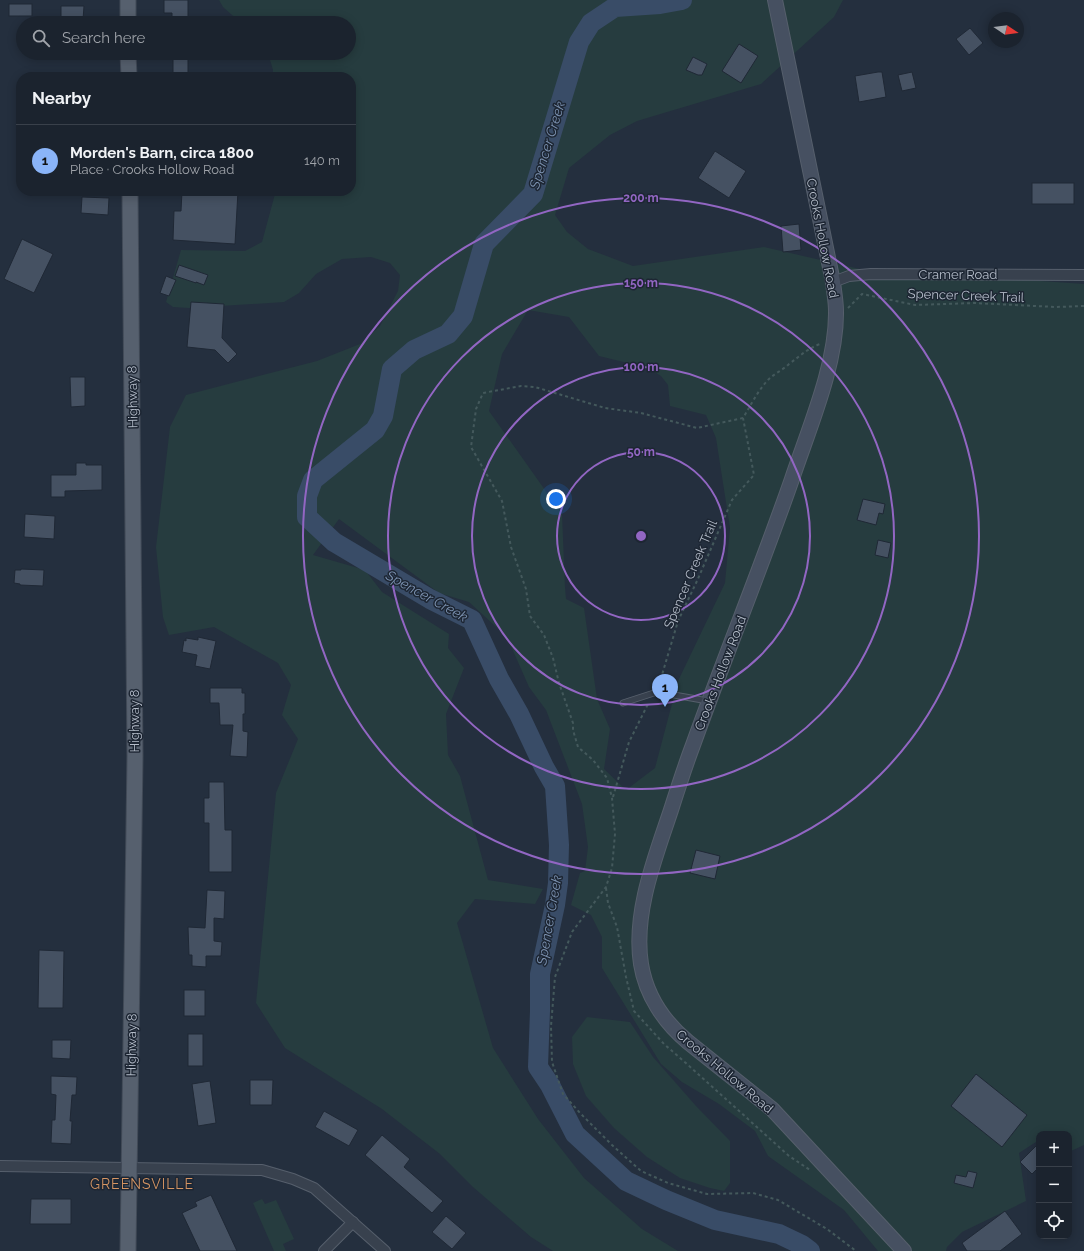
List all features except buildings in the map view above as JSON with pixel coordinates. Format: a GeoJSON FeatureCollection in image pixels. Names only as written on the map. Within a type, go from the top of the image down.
{"type":"FeatureCollection","features":[{"type":"Feature","properties":{"kind":"main road"},"geometry":{"type":"LineString","coordinates":[[128,0],[128,16]]}},
{"type":"Feature","properties":{"kind":"main road"},"geometry":{"type":"LineString","coordinates":[[128,60],[129,72]]}},
{"type":"Feature","properties":{"kind":"main road","name":"Highway 8"},"geometry":{"type":"LineString","coordinates":[[128,1251],[135,756],[130,196]]}},
{"type":"Feature","properties":{"kind":"street","name":"Crooks Hollow Road"},"geometry":{"type":"LineString","coordinates":[[775,0],[833,282],[836,311],[834,340],[823,388],[775,529],[692,746],[652,868],[643,904],[640,934],[641,963],[646,985],[658,1008],[679,1035],[772,1109],[904,1251]]}},
{"type":"Feature","properties":{"kind":"street","name":"Cramer Road"},"geometry":{"type":"LineString","coordinates":[[833,282],[850,276],[871,274],[1084,275]]}},
{"type":"Feature","properties":{"kind":"street"},"geometry":{"type":"LineString","coordinates":[[0,1166],[262,1170],[293,1179],[314,1188],[385,1251]]}},
{"type":"Feature","properties":{"kind":"street"},"geometry":{"type":"LineString","coordinates":[[324,1251],[353,1222]]}},
{"type":"Feature","properties":{"kind":"lane"},"geometry":{"type":"LineString","coordinates":[[623,703],[657,692],[709,701]]}},
{"type":"Feature","properties":{"kind":"path","name":"Spencer Creek Trail"},"geometry":{"type":"LineString","coordinates":[[835,322],[862,294],[915,305],[974,303],[1056,307],[1084,306]]}},
{"type":"Feature","properties":{"kind":"path"},"geometry":{"type":"LineString","coordinates":[[834,340],[812,347],[769,378],[743,418],[697,428],[641,413],[605,408],[535,387],[522,386],[483,393],[476,409],[471,447],[502,502],[511,547],[526,589],[530,616],[544,635],[551,652],[559,682],[573,722],[578,747],[593,760],[607,778],[612,798],[615,834],[612,868],[606,887],[572,932],[555,977],[552,1026],[552,1062],[563,1094],[581,1114],[640,1171],[668,1183],[707,1194],[753,1193],[778,1200],[827,1229],[856,1251]]}},
{"type":"Feature","properties":{"kind":"path","name":"Spencer Creek Trail"},"geometry":{"type":"LineString","coordinates":[[612,798],[629,742],[647,705],[657,692],[678,622],[732,500],[754,475],[743,418]]}},
{"type":"Feature","properties":{"kind":"green space"},"geometry":{"type":"Polygon","coordinates":[[[219,0],[843,0],[834,17],[761,84],[637,121],[610,135],[569,168],[555,215],[567,232],[588,249],[633,266],[764,247],[899,278],[970,276],[1084,284],[1084,1145],[1072,1151],[1072,1131],[1036,1131],[1036,1142],[1019,1153],[1026,1201],[962,1232],[947,1247],[946,1251],[878,1251],[844,1210],[768,1156],[755,1131],[719,1104],[682,1082],[661,1064],[602,968],[602,937],[591,915],[571,905],[580,873],[585,871],[588,847],[582,804],[546,710],[529,687],[507,637],[469,602],[439,593],[339,519],[313,555],[365,570],[382,592],[449,634],[448,648],[464,668],[446,714],[448,755],[460,776],[488,880],[543,889],[535,904],[475,899],[457,923],[493,1048],[538,1119],[584,1178],[642,1229],[678,1251],[553,1251],[531,1237],[473,1187],[440,1154],[382,1109],[285,1048],[256,1003],[276,793],[298,739],[282,715],[291,685],[278,663],[214,627],[169,635],[163,617],[156,547],[170,427],[186,395],[317,361],[360,344],[380,326],[398,291],[400,275],[390,263],[371,257],[342,259],[316,274],[299,293],[284,302],[189,308],[173,307],[166,302],[181,250],[245,251],[262,242],[274,196],[356,196],[356,72],[273,72],[270,60],[356,60],[356,16],[233,16],[223,7],[219,0]],[[528,310],[502,354],[489,411],[562,514],[566,599],[584,608],[597,699],[610,729],[604,769],[626,790],[655,768],[678,681],[725,583],[730,528],[716,438],[706,415],[670,406],[668,385],[661,376],[648,368],[599,356],[569,317],[528,310]]]}},
{"type":"Feature","properties":{"kind":"green space"},"geometry":{"type":"Polygon","coordinates":[[[587,1017],[630,1022],[653,1057],[696,1106],[730,1141],[730,1183],[724,1191],[680,1178],[647,1157],[614,1128],[586,1096],[573,1064],[572,1037],[587,1017]]]}},
{"type":"Feature","properties":{"kind":"green space"},"geometry":{"type":"Polygon","coordinates":[[[262,1199],[265,1204],[276,1200],[294,1239],[283,1244],[286,1251],[274,1251],[253,1203],[262,1199]]]}},
{"type":"Feature","properties":{"kind":"waterway","name":"Spencer Creek"},"geometry":{"type":"LineString","coordinates":[[682,0],[660,4],[615,7],[591,23],[579,42],[533,194],[484,244],[463,316],[448,334],[414,350],[392,369],[383,416],[375,430],[313,480],[307,496],[307,517],[334,542],[430,599],[472,620],[499,679],[519,714],[544,767],[555,786],[559,845],[558,883],[555,905],[540,974],[538,1067],[550,1085],[575,1134],[626,1181],[666,1200],[715,1220],[779,1234],[802,1245],[810,1251]]}},
{"type":"Feature","properties":{"kind":"place","name":"Morden's Barn, circa 1800"},"geometry":{"type":"Point","coordinates":[665,707]}},
{"type":"Feature","properties":{"kind":"district","name":"GREENSVILLE"},"geometry":{"type":"Point","coordinates":[142,1184]}}]}
